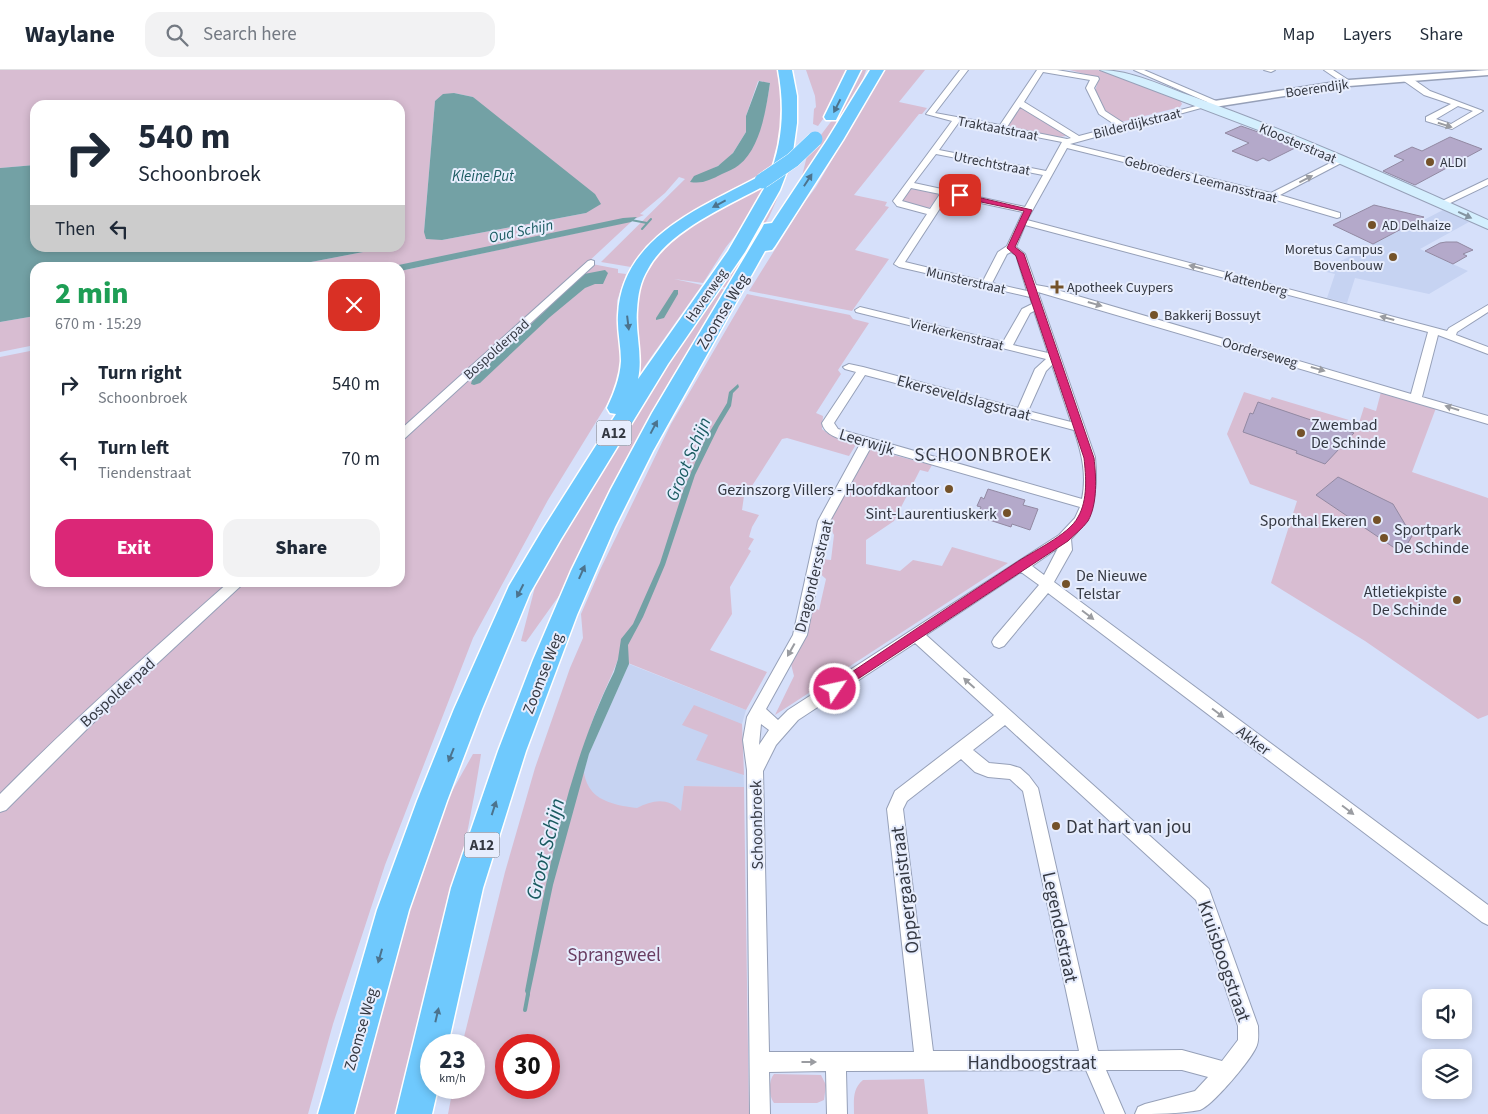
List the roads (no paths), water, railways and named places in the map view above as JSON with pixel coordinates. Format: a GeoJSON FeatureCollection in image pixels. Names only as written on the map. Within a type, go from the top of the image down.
{"type":"FeatureCollection","features":[{"type":"Feature","properties":{"kind":"highway","name":"Havenweg"},"geometry":{"type":"LineString","coordinates":[[571,503],[658,364],[740,246],[772,190],[784,158],[790,123],[790,96],[785,70]]}},
{"type":"Feature","properties":{"kind":"highway"},"geometry":{"type":"LineString","coordinates":[[798,70],[804,102]]}},
{"type":"Feature","properties":{"kind":"highway"},"geometry":{"type":"LineString","coordinates":[[571,503],[599,442],[627,389],[632,363],[627,305],[628,294],[637,272],[656,247],[684,224],[762,181],[794,160],[810,135],[836,110],[854,70]]}},
{"type":"Feature","properties":{"kind":"highway"},"geometry":{"type":"LineString","coordinates":[[751,263],[765,248],[835,140],[876,70]]}},
{"type":"Feature","properties":{"kind":"highway","name":"Havenweg"},"geometry":{"type":"LineString","coordinates":[[751,263],[788,193],[810,135]]}},
{"type":"Feature","properties":{"kind":"highway","name":"Zoomse Weg"},"geometry":{"type":"LineString","coordinates":[[433,1034],[467,890],[514,747],[564,617],[603,527],[656,424],[721,310],[751,263]]}},
{"type":"Feature","properties":{"kind":"highway","name":"Zoomse Weg"},"geometry":{"type":"LineString","coordinates":[[336,1114],[393,910],[432,801],[468,709],[518,593],[571,503]]}},
{"type":"Feature","properties":{"kind":"highway","name":"Zoomse Weg"},"geometry":{"type":"LineString","coordinates":[[414,1114],[420,1088]]}},
{"type":"Feature","properties":{"kind":"highway"},"geometry":{"type":"LineString","coordinates":[[418,1114],[420,1097]]}},
{"type":"Feature","properties":{"kind":"main road","name":"Kloosterstraat"},"geometry":{"type":"LineString","coordinates":[[1105,70],[1171,92],[1187,94],[1212,104],[1488,225]]}},
{"type":"Feature","properties":{"kind":"main road"},"geometry":{"type":"LineString","coordinates":[[1171,92],[1185,100],[1189,110]]}},
{"type":"Feature","properties":{"kind":"street","name":"Traktaatstraat"},"geometry":{"type":"LineString","coordinates":[[964,70],[930,114],[1066,143]]}},
{"type":"Feature","properties":{"kind":"street"},"geometry":{"type":"LineString","coordinates":[[1002,128],[1041,70]]}},
{"type":"Feature","properties":{"kind":"street"},"geometry":{"type":"LineString","coordinates":[[1046,70],[1095,79],[1090,88],[1102,112],[1124,127]]}},
{"type":"Feature","properties":{"kind":"street"},"geometry":{"type":"LineString","coordinates":[[1138,70],[1187,94]]}},
{"type":"Feature","properties":{"kind":"street"},"geometry":{"type":"LineString","coordinates":[[1328,70],[1348,83]]}},
{"type":"Feature","properties":{"kind":"street","name":"Boerendijk"},"geometry":{"type":"LineString","coordinates":[[1212,104],[1348,83],[1488,72]]}},
{"type":"Feature","properties":{"kind":"street"},"geometry":{"type":"LineString","coordinates":[[1407,79],[1427,93],[1479,111],[1452,128],[1429,119],[1457,104]]}},
{"type":"Feature","properties":{"kind":"street"},"geometry":{"type":"LineString","coordinates":[[1020,103],[1077,138]]}},
{"type":"Feature","properties":{"kind":"street","name":"Bilderdijkstraat"},"geometry":{"type":"LineString","coordinates":[[1066,143],[1077,138],[1212,104]]}},
{"type":"Feature","properties":{"kind":"street"},"geometry":{"type":"LineString","coordinates":[[946,192],[932,212],[898,203],[898,200],[957,120]]}},
{"type":"Feature","properties":{"kind":"street"},"geometry":{"type":"LineString","coordinates":[[986,285],[1003,252],[1011,248],[1022,221],[1066,143]]}},
{"type":"Feature","properties":{"kind":"street","name":"Gebroeders Leemansstraat"},"geometry":{"type":"LineString","coordinates":[[1066,143],[1272,196],[1337,215]]}},
{"type":"Feature","properties":{"kind":"street","name":"Utrechtstraat"},"geometry":{"type":"LineString","coordinates":[[934,151],[1049,174]]}},
{"type":"Feature","properties":{"kind":"street"},"geometry":{"type":"LineString","coordinates":[[1272,196],[1341,161]]}},
{"type":"Feature","properties":{"kind":"street"},"geometry":{"type":"LineString","coordinates":[[1441,204],[1488,182]]}},
{"type":"Feature","properties":{"kind":"street"},"geometry":{"type":"LineString","coordinates":[[909,185],[1028,210]]}},
{"type":"Feature","properties":{"kind":"street","name":"Munsterstraat"},"geometry":{"type":"LineString","coordinates":[[932,212],[899,264],[1033,296]]}},
{"type":"Feature","properties":{"kind":"street","name":"Kattenberg"},"geometry":{"type":"LineString","coordinates":[[1022,221],[1434,330],[1488,352]]}},
{"type":"Feature","properties":{"kind":"street","name":"Schoonbroek"},"geometry":{"type":"LineString","coordinates":[[760,1114],[755,771],[764,749],[778,728],[793,715],[1021,564],[1064,538],[1083,519],[1092,484],[1089,458],[1020,254],[1011,248]]}},
{"type":"Feature","properties":{"kind":"street","name":"Bospolderpad"},"geometry":{"type":"LineString","coordinates":[[405,431],[591,263]]}},
{"type":"Feature","properties":{"kind":"street","name":"Oorderseweg"},"geometry":{"type":"LineString","coordinates":[[1033,296],[1043,289],[1416,397],[1488,420]]}},
{"type":"Feature","properties":{"kind":"street"},"geometry":{"type":"LineString","coordinates":[[1007,346],[1033,296]]}},
{"type":"Feature","properties":{"kind":"street"},"geometry":{"type":"LineString","coordinates":[[1450,336],[1454,330],[1488,308]]}},
{"type":"Feature","properties":{"kind":"street","name":"Vierkerkenstraat"},"geometry":{"type":"LineString","coordinates":[[860,310],[1054,358]]}},
{"type":"Feature","properties":{"kind":"street"},"geometry":{"type":"LineString","coordinates":[[1416,397],[1434,330]]}},
{"type":"Feature","properties":{"kind":"street"},"geometry":{"type":"LineString","coordinates":[[1021,413],[1041,369],[1054,358]]}},
{"type":"Feature","properties":{"kind":"street","name":"Ekerseveldslagstraat"},"geometry":{"type":"LineString","coordinates":[[849,367],[1079,428]]}},
{"type":"Feature","properties":{"kind":"street","name":"Leerwijk"},"geometry":{"type":"LineString","coordinates":[[863,370],[828,423],[829,428],[834,432],[1087,505]]}},
{"type":"Feature","properties":{"kind":"street","name":"Dragondersstraat"},"geometry":{"type":"LineString","coordinates":[[755,771],[751,727],[758,710],[800,635],[824,521],[867,442]]}},
{"type":"Feature","properties":{"kind":"street"},"geometry":{"type":"LineString","coordinates":[[999,642],[1046,584],[1066,550],[1064,538]]}},
{"type":"Feature","properties":{"kind":"street","name":"Akker"},"geometry":{"type":"LineString","coordinates":[[1021,564],[1488,916]]}},
{"type":"Feature","properties":{"kind":"street","name":"Bospolderpad"},"geometry":{"type":"LineString","coordinates":[[0,805],[90,715],[232,587]]}},
{"type":"Feature","properties":{"kind":"street","name":"Kruisboogstraat"},"geometry":{"type":"LineString","coordinates":[[916,635],[1203,894],[1248,1026],[1248,1043],[1201,1100],[1145,1114]]}},
{"type":"Feature","properties":{"kind":"street"},"geometry":{"type":"LineString","coordinates":[[758,710],[765,720],[778,728]]}},
{"type":"Feature","properties":{"kind":"street","name":"Oppergaaistraat"},"geometry":{"type":"LineString","coordinates":[[925,1062],[895,809],[901,796],[1004,716]]}},
{"type":"Feature","properties":{"kind":"street","name":"Legendestraat"},"geometry":{"type":"LineString","coordinates":[[963,749],[978,766],[988,770],[1016,773],[1032,792],[1092,1061],[1115,1114]]}},
{"type":"Feature","properties":{"kind":"street","name":"Handboogstraat"},"geometry":{"type":"LineString","coordinates":[[760,1062],[1182,1060],[1226,1072]]}},
{"type":"Feature","properties":{"kind":"street"},"geometry":{"type":"LineString","coordinates":[[836,1062],[837,1114]]}},
{"type":"Feature","properties":{"kind":"water"},"geometry":{"type":"Polygon","coordinates":[[[759,81],[770,83],[764,116],[753,148],[735,168],[710,180],[690,182],[694,176],[718,166],[733,153],[746,132],[746,116],[759,81]]]}},
{"type":"Feature","properties":{"kind":"water","name":"Kleine Put"},"geometry":{"type":"Polygon","coordinates":[[[454,93],[473,97],[595,194],[601,204],[586,213],[442,240],[426,239],[424,232],[435,101],[443,94],[454,93]]]}},
{"type":"Feature","properties":{"kind":"water"},"geometry":{"type":"Polygon","coordinates":[[[30,165],[30,252],[363,252],[311,262],[30,262],[30,317],[0,322],[0,168],[30,165]]]}},
{"type":"Feature","properties":{"kind":"water"},"geometry":{"type":"Polygon","coordinates":[[[637,217],[631,222],[405,270],[405,264],[623,218],[637,217]]]}},
{"type":"Feature","properties":{"kind":"water"},"geometry":{"type":"Polygon","coordinates":[[[605,270],[608,273],[603,284],[595,284],[585,288],[550,317],[480,383],[471,384],[472,380],[584,274],[605,270]]]}},
{"type":"Feature","properties":{"kind":"water"},"geometry":{"type":"Polygon","coordinates":[[[674,290],[678,290],[678,294],[664,318],[656,320],[656,318],[674,290]]]}},
{"type":"Feature","properties":{"kind":"water"},"geometry":{"type":"Polygon","coordinates":[[[738,384],[739,387],[733,393],[731,406],[695,475],[665,565],[643,617],[628,645],[629,664],[589,754],[553,885],[529,997],[525,991],[549,869],[570,787],[583,748],[597,709],[614,672],[621,639],[633,624],[660,563],[683,491],[697,458],[706,438],[727,403],[729,392],[738,384]]]}},
{"type":"Feature","properties":{"kind":"waterway","name":"Oud Schijn"},"geometry":{"type":"LineString","coordinates":[[642,229],[651,219]]}},
{"type":"Feature","properties":{"kind":"waterway","name":"Oud Schijn"},"geometry":{"type":"LineString","coordinates":[[631,220],[647,223]]}},
{"type":"Feature","properties":{"kind":"waterway","name":"Groot Schijn"},"geometry":{"type":"LineString","coordinates":[[525,1010],[528,994]]}},
{"type":"Feature","properties":{"kind":"place","name":"ALDI"},"geometry":{"type":"Point","coordinates":[1430,162]}},
{"type":"Feature","properties":{"kind":"place","name":"AD Delhaize"},"geometry":{"type":"Point","coordinates":[1372,225]}},
{"type":"Feature","properties":{"kind":"place","name":"Moretus Campus Bovenbouw"},"geometry":{"type":"Point","coordinates":[1393,257]}},
{"type":"Feature","properties":{"kind":"place","name":"Apotheek Cuypers"},"geometry":{"type":"Point","coordinates":[1057,287]}},
{"type":"Feature","properties":{"kind":"place","name":"Bakkerij Bossuyt"},"geometry":{"type":"Point","coordinates":[1154,315]}},
{"type":"Feature","properties":{"kind":"place","name":"Zwembad De Schinde"},"geometry":{"type":"Point","coordinates":[1301,433]}},
{"type":"Feature","properties":{"kind":"place","name":"Gezinszorg Villers - Hoofdkantoor"},"geometry":{"type":"Point","coordinates":[949,489]}},
{"type":"Feature","properties":{"kind":"place","name":"Sint-Laurentiuskerk"},"geometry":{"type":"Point","coordinates":[1007,513]}},
{"type":"Feature","properties":{"kind":"place","name":"Sporthal Ekeren"},"geometry":{"type":"Point","coordinates":[1377,520]}},
{"type":"Feature","properties":{"kind":"place","name":"Sportpark De Schinde"},"geometry":{"type":"Point","coordinates":[1384,538]}},
{"type":"Feature","properties":{"kind":"place","name":"De Nieuwe Telstar"},"geometry":{"type":"Point","coordinates":[1066,584]}},
{"type":"Feature","properties":{"kind":"place","name":"Atletiekpiste De Schinde"},"geometry":{"type":"Point","coordinates":[1457,600]}},
{"type":"Feature","properties":{"kind":"place","name":"Dat hart van jou"},"geometry":{"type":"Point","coordinates":[1056,826]}},
{"type":"Feature","properties":{"kind":"district","name":"SCHOONBROEK"},"geometry":{"type":"Point","coordinates":[983,454]}},
{"type":"Feature","properties":{"kind":"park label","name":"Sprangweel"},"geometry":{"type":"Point","coordinates":[614,954]}}]}
